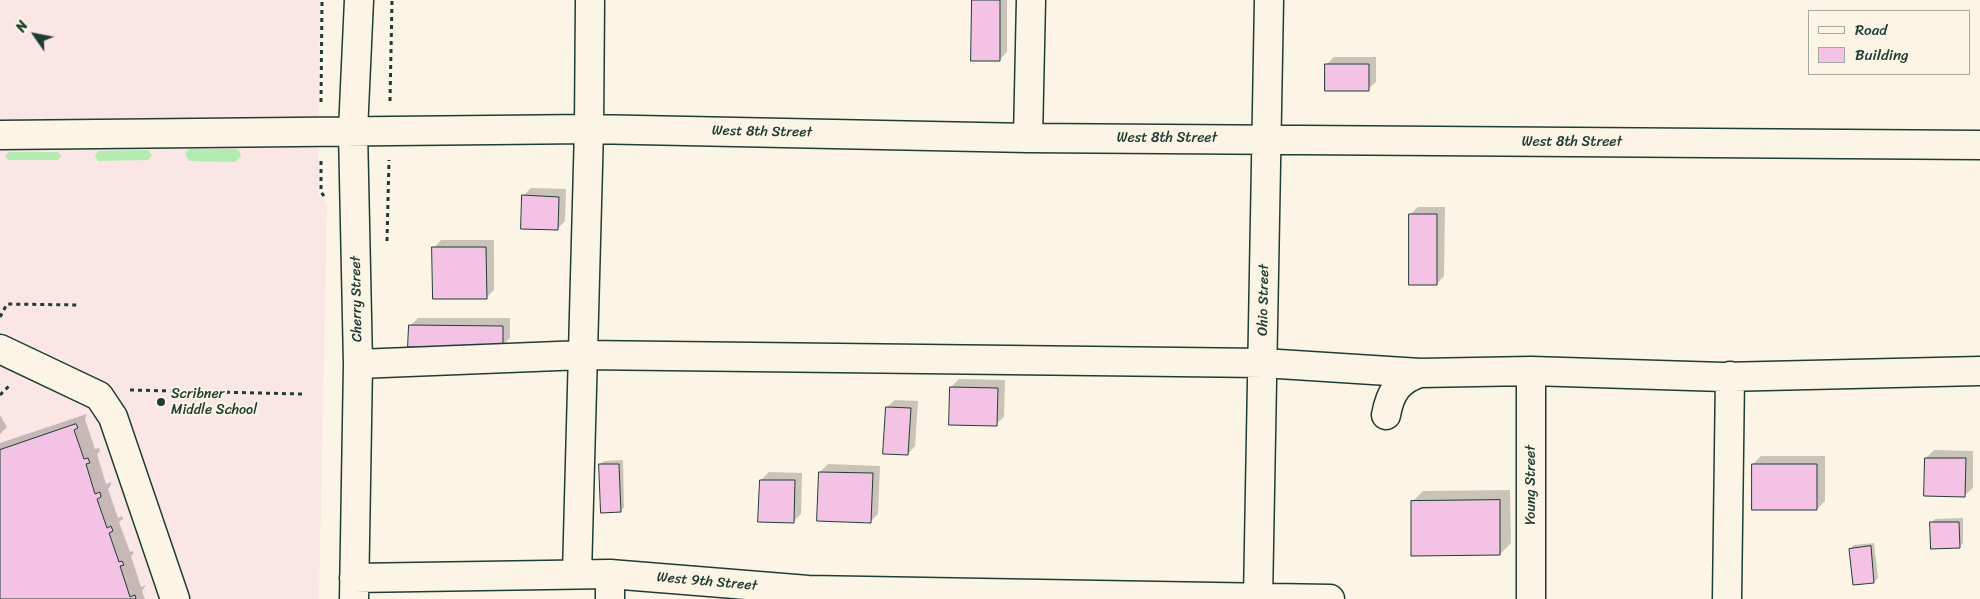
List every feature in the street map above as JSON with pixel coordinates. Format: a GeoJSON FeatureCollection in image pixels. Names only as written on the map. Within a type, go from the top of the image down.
{"type":"FeatureCollection","features":[{"type":"Feature","properties":{"kind":"street","name":"Cherry Street"},"geometry":{"type":"LineString","coordinates":[[354,588],[358,364],[354,131],[359,0]]}},
{"type":"Feature","properties":{"kind":"street"},"geometry":{"type":"LineString","coordinates":[[577,574],[589,129],[590,0]]}},
{"type":"Feature","properties":{"kind":"street"},"geometry":{"type":"LineString","coordinates":[[1028,138],[1031,0]]}},
{"type":"Feature","properties":{"kind":"street","name":"Ohio Street"},"geometry":{"type":"LineString","coordinates":[[1258,598],[1269,0]]}},
{"type":"Feature","properties":{"kind":"street","name":"West 8th Street"},"geometry":{"type":"LineString","coordinates":[[0,134],[589,129],[1028,138],[1980,145]]}},
{"type":"Feature","properties":{"kind":"street"},"geometry":{"type":"LineString","coordinates":[[0,349],[99,396],[113,417],[132,467],[175,599]]}},
{"type":"Feature","properties":{"kind":"street"},"geometry":{"type":"LineString","coordinates":[[358,364],[583,355],[1262,363],[1420,373],[1531,371],[1730,376],[1980,371]]}},
{"type":"Feature","properties":{"kind":"street","name":"Young Street"},"geometry":{"type":"LineString","coordinates":[[1531,371],[1531,599]]}},
{"type":"Feature","properties":{"kind":"street"},"geometry":{"type":"LineString","coordinates":[[1386,415],[1389,400],[1396,386],[1406,378],[1420,373]]}},
{"type":"Feature","properties":{"kind":"street"},"geometry":{"type":"LineString","coordinates":[[1727,599],[1730,376]]}},
{"type":"Feature","properties":{"kind":"street","name":"West 9th Street"},"geometry":{"type":"LineString","coordinates":[[354,588],[577,574],[610,587],[808,594],[1330,599]]}},
{"type":"Feature","properties":{"kind":"path"},"geometry":{"type":"LineString","coordinates":[[0,317],[7,304],[77,305]]}},
{"type":"Feature","properties":{"kind":"path"},"geometry":{"type":"LineString","coordinates":[[6,382],[19,389]]}},
{"type":"Feature","properties":{"kind":"path"},"geometry":{"type":"LineString","coordinates":[[0,395],[10,385]]}},
{"type":"Feature","properties":{"kind":"path"},"geometry":{"type":"LineString","coordinates":[[104,404],[123,389],[302,394]]}},
{"type":"Feature","properties":{"kind":"shaded area","name":"Scribner Middle School"},"geometry":{"type":"Polygon","coordinates":[[[0,0],[320,0],[318,194],[327,205],[319,599],[0,599],[0,0]]]}},
{"type":"Feature","properties":{"kind":"green space"},"geometry":{"type":"Polygon","coordinates":[[[189,149],[237,149],[241,156],[235,162],[189,161],[185,154],[189,149]]]}},
{"type":"Feature","properties":{"kind":"green space"},"geometry":{"type":"Polygon","coordinates":[[[148,150],[152,155],[148,160],[98,161],[95,156],[98,151],[148,150]]]}},
{"type":"Feature","properties":{"kind":"green space"},"geometry":{"type":"Polygon","coordinates":[[[9,152],[58,152],[61,156],[58,160],[8,160],[5,156],[9,152]]]}},
{"type":"Feature","properties":{"kind":"building"},"geometry":{"type":"Polygon","coordinates":[[[972,0],[1000,0],[1000,61],[971,61],[972,0]]]}},
{"type":"Feature","properties":{"kind":"building"},"geometry":{"type":"Polygon","coordinates":[[[1325,64],[1369,64],[1369,91],[1325,91],[1325,64]]]}},
{"type":"Feature","properties":{"kind":"building"},"geometry":{"type":"Polygon","coordinates":[[[522,195],[559,197],[558,230],[521,229],[522,195]]]}},
{"type":"Feature","properties":{"kind":"building"},"geometry":{"type":"Polygon","coordinates":[[[1409,214],[1437,214],[1437,285],[1409,285],[1409,214]]]}},
{"type":"Feature","properties":{"kind":"building"},"geometry":{"type":"Polygon","coordinates":[[[432,247],[486,247],[487,299],[433,299],[432,247]]]}},
{"type":"Feature","properties":{"kind":"building"},"geometry":{"type":"Polygon","coordinates":[[[409,325],[503,326],[503,347],[408,347],[409,325]]]}},
{"type":"Feature","properties":{"kind":"building"},"geometry":{"type":"Polygon","coordinates":[[[950,387],[998,388],[997,426],[949,425],[950,387]]]}},
{"type":"Feature","properties":{"kind":"building"},"geometry":{"type":"Polygon","coordinates":[[[886,407],[911,408],[908,455],[883,454],[886,407]]]}},
{"type":"Feature","properties":{"kind":"building"},"geometry":{"type":"Polygon","coordinates":[[[76,424],[78,428],[74,430],[84,459],[88,458],[90,463],[86,464],[95,494],[100,492],[101,497],[97,499],[107,528],[111,526],[113,531],[109,533],[119,562],[122,561],[124,565],[120,566],[130,597],[135,595],[136,599],[0,599],[0,450],[76,424]]]}},
{"type":"Feature","properties":{"kind":"building"},"geometry":{"type":"Polygon","coordinates":[[[1925,458],[1966,458],[1965,497],[1924,496],[1925,458]]]}},
{"type":"Feature","properties":{"kind":"building"},"geometry":{"type":"Polygon","coordinates":[[[599,464],[619,464],[621,512],[601,513],[599,464]]]}},
{"type":"Feature","properties":{"kind":"building"},"geometry":{"type":"Polygon","coordinates":[[[1752,464],[1817,464],[1817,510],[1752,510],[1752,464]]]}},
{"type":"Feature","properties":{"kind":"building"},"geometry":{"type":"Polygon","coordinates":[[[819,472],[873,473],[871,523],[817,521],[819,472]]]}},
{"type":"Feature","properties":{"kind":"building"},"geometry":{"type":"Polygon","coordinates":[[[760,480],[795,480],[794,523],[758,522],[760,480]]]}},
{"type":"Feature","properties":{"kind":"building"},"geometry":{"type":"Polygon","coordinates":[[[1500,500],[1500,555],[1411,556],[1411,501],[1500,500]]]}},
{"type":"Feature","properties":{"kind":"building"},"geometry":{"type":"Polygon","coordinates":[[[1930,522],[1959,522],[1960,548],[1931,549],[1930,522]]]}},
{"type":"Feature","properties":{"kind":"building"},"geometry":{"type":"Polygon","coordinates":[[[1871,546],[1874,583],[1853,585],[1849,549],[1871,546]]]}},
{"type":"Feature","properties":{"kind":"place","name":"Scribner Middle School"},"geometry":{"type":"Point","coordinates":[161,402]}}]}
